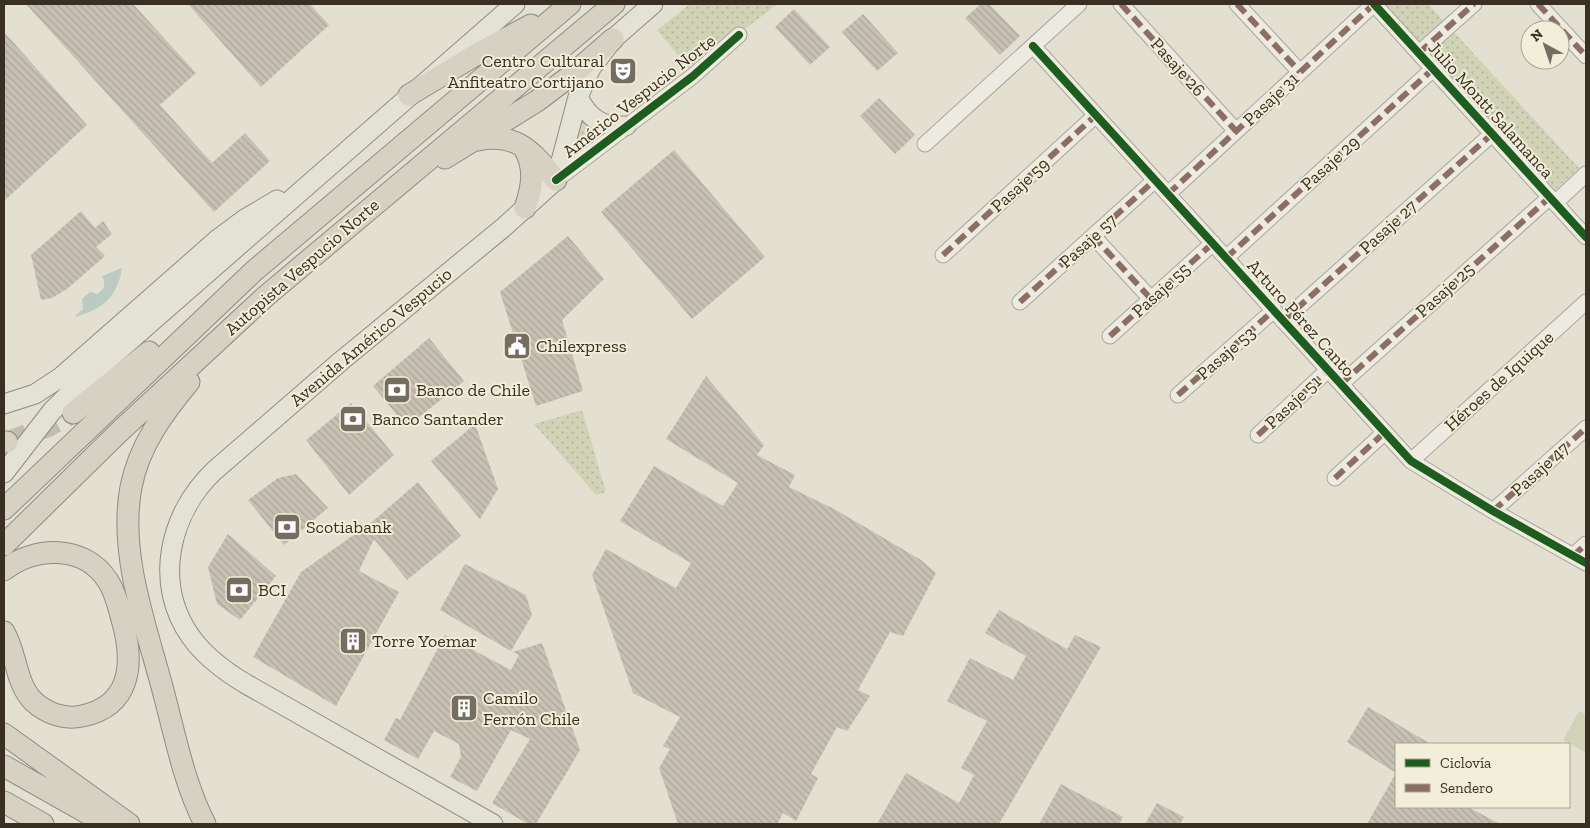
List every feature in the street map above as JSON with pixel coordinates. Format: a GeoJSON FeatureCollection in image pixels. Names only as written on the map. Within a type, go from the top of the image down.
{"type":"FeatureCollection","features":[{"type":"Feature","properties":{"kind":"highway"},"geometry":{"type":"LineString","coordinates":[[410,95],[479,53],[570,4]]}},
{"type":"Feature","properties":{"kind":"highway","name":"Autopista Vespucio Norte"},"geometry":{"type":"LineString","coordinates":[[4,509],[254,271],[570,4]]}},
{"type":"Feature","properties":{"kind":"highway","name":"Autopista Vespucio Norte"},"geometry":{"type":"LineString","coordinates":[[4,545],[118,433],[266,296],[614,4]]}},
{"type":"Feature","properties":{"kind":"highway"},"geometry":{"type":"LineString","coordinates":[[378,202],[537,102],[613,39]]}},
{"type":"Feature","properties":{"kind":"highway"},"geometry":{"type":"LineString","coordinates":[[473,142],[504,138],[523,146],[556,180]]}},
{"type":"Feature","properties":{"kind":"highway"},"geometry":{"type":"LineString","coordinates":[[523,146],[529,157],[532,171],[530,192],[525,208]]}},
{"type":"Feature","properties":{"kind":"highway"},"geometry":{"type":"LineString","coordinates":[[73,413],[204,307],[254,271]]}},
{"type":"Feature","properties":{"kind":"highway"},"geometry":{"type":"LineString","coordinates":[[205,824],[188,781],[142,609],[130,550],[129,507],[136,470],[159,421],[199,370],[266,296]]}},
{"type":"Feature","properties":{"kind":"highway"},"geometry":{"type":"LineString","coordinates":[[4,570],[27,556],[48,551],[70,554],[89,564],[105,577],[118,603],[128,644],[129,670],[124,686],[110,703],[96,712],[72,717],[53,714],[41,707],[27,694],[4,632]]}},
{"type":"Feature","properties":{"kind":"highway"},"geometry":{"type":"LineString","coordinates":[[4,734],[129,824]]}},
{"type":"Feature","properties":{"kind":"highway"},"geometry":{"type":"LineString","coordinates":[[4,766],[108,824]]}},
{"type":"Feature","properties":{"kind":"highway"},"geometry":{"type":"LineString","coordinates":[[4,802],[43,824]]}},
{"type":"Feature","properties":{"kind":"main road"},"geometry":{"type":"LineString","coordinates":[[4,473],[52,411],[71,392],[515,4]]}},
{"type":"Feature","properties":{"kind":"main road"},"geometry":{"type":"LineString","coordinates":[[556,180],[578,97],[598,57],[613,39],[653,4]]}},
{"type":"Feature","properties":{"kind":"main road"},"geometry":{"type":"LineString","coordinates":[[578,97],[587,113],[598,122],[615,126],[626,126]]}},
{"type":"Feature","properties":{"kind":"main road"},"geometry":{"type":"LineString","coordinates":[[11,402],[35,394],[61,378],[230,230],[314,178]]}},
{"type":"Feature","properties":{"kind":"main road","name":"Avenida Américo Vespucio"},"geometry":{"type":"LineString","coordinates":[[494,824],[235,678],[207,656],[191,638],[180,619],[173,596],[170,574],[171,549],[178,523],[191,496],[205,479],[341,361],[556,180]]}},
{"type":"Feature","properties":{"kind":"street"},"geometry":{"type":"LineString","coordinates":[[925,144],[1079,4]]}},
{"type":"Feature","properties":{"kind":"street","name":"Pasaje 26"},"geometry":{"type":"LineString","coordinates":[[1121,4],[1236,131]]}},
{"type":"Feature","properties":{"kind":"street"},"geometry":{"type":"LineString","coordinates":[[1237,4],[1300,72]]}},
{"type":"Feature","properties":{"kind":"street","name":"Pasaje 31"},"geometry":{"type":"LineString","coordinates":[[1168,194],[1374,4]]}},
{"type":"Feature","properties":{"kind":"street","name":"Julio Montt Salamanca"},"geometry":{"type":"LineString","coordinates":[[1374,4],[1586,237]]}},
{"type":"Feature","properties":{"kind":"street"},"geometry":{"type":"LineString","coordinates":[[1420,53],[1474,4]]}},
{"type":"Feature","properties":{"kind":"street"},"geometry":{"type":"LineString","coordinates":[[1538,4],[1586,56]]}},
{"type":"Feature","properties":{"kind":"street","name":"Américo Vespucio Norte"},"geometry":{"type":"LineString","coordinates":[[556,180],[693,76],[739,35]]}},
{"type":"Feature","properties":{"kind":"street","name":"Arturo Pérez Canto"},"geometry":{"type":"LineString","coordinates":[[1033,46],[1411,461],[1493,511],[1580,560]]}},
{"type":"Feature","properties":{"kind":"street","name":"Pasaje 29"},"geometry":{"type":"LineString","coordinates":[[1226,258],[1433,69]]}},
{"type":"Feature","properties":{"kind":"street","name":"Pasaje 59"},"geometry":{"type":"LineString","coordinates":[[943,256],[1096,115]]}},
{"type":"Feature","properties":{"kind":"street","name":"Pasaje 27"},"geometry":{"type":"LineString","coordinates":[[1278,316],[1492,134]]}},
{"type":"Feature","properties":{"kind":"street"},"geometry":{"type":"LineString","coordinates":[[1552,200],[1586,174]]}},
{"type":"Feature","properties":{"kind":"street","name":"Pasaje 57"},"geometry":{"type":"LineString","coordinates":[[1020,302],[1155,180]]}},
{"type":"Feature","properties":{"kind":"street","name":"Pasaje 25"},"geometry":{"type":"LineString","coordinates":[[1341,384],[1552,200]]}},
{"type":"Feature","properties":{"kind":"street"},"geometry":{"type":"LineString","coordinates":[[1093,236],[1151,299]]}},
{"type":"Feature","properties":{"kind":"street","name":"Pasaje 55"},"geometry":{"type":"LineString","coordinates":[[1110,336],[1213,243]]}},
{"type":"Feature","properties":{"kind":"street","name":"Héroes de Iquique"},"geometry":{"type":"LineString","coordinates":[[1411,461],[1586,302]]}},
{"type":"Feature","properties":{"kind":"street","name":"Pasaje 53"},"geometry":{"type":"LineString","coordinates":[[1178,395],[1278,316]]}},
{"type":"Feature","properties":{"kind":"street","name":"Pasaje 51"},"geometry":{"type":"LineString","coordinates":[[1258,435],[1328,370]]}},
{"type":"Feature","properties":{"kind":"street","name":"Pasaje 47"},"geometry":{"type":"LineString","coordinates":[[1493,511],[1586,428]]}},
{"type":"Feature","properties":{"kind":"street"},"geometry":{"type":"LineString","coordinates":[[1335,478],[1385,432]]}},
{"type":"Feature","properties":{"kind":"street"},"geometry":{"type":"LineString","coordinates":[[1580,560],[1586,544]]}},
{"type":"Feature","properties":{"kind":"green space"},"geometry":{"type":"Polygon","coordinates":[[[690,4],[778,4],[690,70],[657,30],[690,4]]]}},
{"type":"Feature","properties":{"kind":"green space"},"geometry":{"type":"Polygon","coordinates":[[[1383,4],[1428,4],[1579,168],[1555,190],[1383,4]]]}},
{"type":"Feature","properties":{"kind":"green space"},"geometry":{"type":"Polygon","coordinates":[[[582,116],[606,130],[568,162],[582,116]]]}},
{"type":"Feature","properties":{"kind":"green space"},"geometry":{"type":"Polygon","coordinates":[[[582,410],[606,492],[596,495],[534,424],[582,410]]]}},
{"type":"Feature","properties":{"kind":"green space"},"geometry":{"type":"Polygon","coordinates":[[[1579,711],[1586,715],[1586,753],[1563,740],[1579,711]]]}},
{"type":"Feature","properties":{"kind":"shaded area"},"geometry":{"type":"Polygon","coordinates":[[[122,268],[116,287],[107,301],[93,311],[74,317],[83,309],[82,299],[90,292],[97,294],[103,288],[104,281],[102,276],[122,268]]]}},
{"type":"Feature","properties":{"kind":"building"},"geometry":{"type":"Polygon","coordinates":[[[26,4],[133,4],[196,73],[160,105],[212,163],[245,133],[270,161],[214,212],[26,4]]]}},
{"type":"Feature","properties":{"kind":"building"},"geometry":{"type":"Polygon","coordinates":[[[188,4],[310,4],[329,25],[261,87],[188,4]]]}},
{"type":"Feature","properties":{"kind":"building"},"geometry":{"type":"Polygon","coordinates":[[[981,4],[989,4],[1020,36],[1000,55],[965,18],[981,4]]]}},
{"type":"Feature","properties":{"kind":"building"},"geometry":{"type":"Polygon","coordinates":[[[794,9],[830,47],[810,65],[775,27],[794,9]]]}},
{"type":"Feature","properties":{"kind":"building"},"geometry":{"type":"Polygon","coordinates":[[[863,14],[898,53],[877,71],[842,32],[863,14]]]}},
{"type":"Feature","properties":{"kind":"building"},"geometry":{"type":"Polygon","coordinates":[[[4,32],[87,125],[4,201],[4,32]]]}},
{"type":"Feature","properties":{"kind":"building"},"geometry":{"type":"Polygon","coordinates":[[[879,98],[915,135],[895,154],[860,116],[879,98]]]}},
{"type":"Feature","properties":{"kind":"building"},"geometry":{"type":"Polygon","coordinates":[[[674,150],[765,257],[692,319],[601,212],[674,150]]]}},
{"type":"Feature","properties":{"kind":"building"},"geometry":{"type":"Polygon","coordinates":[[[81,211],[95,228],[103,221],[112,234],[96,247],[105,256],[67,289],[52,298],[41,300],[31,255],[81,211]]]}},
{"type":"Feature","properties":{"kind":"building"},"geometry":{"type":"Polygon","coordinates":[[[568,236],[604,279],[562,320],[583,391],[536,406],[500,292],[568,236]]]}},
{"type":"Feature","properties":{"kind":"building"},"geometry":{"type":"Polygon","coordinates":[[[429,338],[464,381],[407,427],[373,386],[429,338]]]}},
{"type":"Feature","properties":{"kind":"building"},"geometry":{"type":"Polygon","coordinates":[[[706,376],[764,445],[757,455],[795,475],[789,487],[836,510],[921,560],[936,573],[903,636],[890,632],[858,690],[870,696],[847,731],[837,727],[811,774],[818,778],[796,821],[783,813],[777,824],[678,824],[659,768],[670,749],[663,746],[680,717],[633,693],[592,575],[606,549],[676,588],[691,563],[620,521],[654,466],[723,506],[738,483],[666,439],[706,376]]]}},
{"type":"Feature","properties":{"kind":"building"},"geometry":{"type":"Polygon","coordinates":[[[351,403],[394,455],[349,495],[306,440],[351,403]]]}},
{"type":"Feature","properties":{"kind":"building"},"geometry":{"type":"Polygon","coordinates":[[[475,424],[498,489],[480,519],[431,461],[475,424]]]}},
{"type":"Feature","properties":{"kind":"building","name":"Scotiabank"},"geometry":{"type":"Polygon","coordinates":[[[296,474],[328,508],[284,545],[248,500],[278,478],[296,474]]]}},
{"type":"Feature","properties":{"kind":"building"},"geometry":{"type":"Polygon","coordinates":[[[418,482],[461,536],[407,580],[374,539],[359,571],[399,592],[336,706],[253,657],[301,572],[355,534],[357,535],[418,482]]]}},
{"type":"Feature","properties":{"kind":"building","name":"BCI"},"geometry":{"type":"Polygon","coordinates":[[[228,534],[276,576],[240,620],[217,604],[208,567],[228,534]]]}},
{"type":"Feature","properties":{"kind":"building"},"geometry":{"type":"Polygon","coordinates":[[[465,564],[526,595],[532,615],[511,651],[440,610],[465,564]]]}},
{"type":"Feature","properties":{"kind":"building"},"geometry":{"type":"Polygon","coordinates":[[[999,610],[1067,649],[1075,635],[1101,647],[999,824],[877,824],[906,773],[959,803],[974,775],[961,768],[987,721],[947,701],[970,658],[1013,680],[1026,656],[985,633],[999,610]]]}},
{"type":"Feature","properties":{"kind":"building"},"geometry":{"type":"Polygon","coordinates":[[[445,635],[511,670],[519,655],[513,652],[542,643],[580,750],[536,824],[528,824],[492,803],[530,739],[511,730],[477,791],[450,777],[461,757],[459,744],[434,731],[418,759],[384,740],[396,718],[400,720],[445,635]]]}},
{"type":"Feature","properties":{"kind":"building"},"geometry":{"type":"Polygon","coordinates":[[[1368,707],[1429,743],[1395,743],[1395,772],[1347,742],[1368,707]]]}},
{"type":"Feature","properties":{"kind":"building"},"geometry":{"type":"Polygon","coordinates":[[[1395,775],[1395,808],[1470,808],[1500,824],[1367,824],[1395,775]]]}},
{"type":"Feature","properties":{"kind":"building"},"geometry":{"type":"Polygon","coordinates":[[[1061,784],[1123,817],[1119,824],[1039,824],[1061,784]]]}},
{"type":"Feature","properties":{"kind":"building"},"geometry":{"type":"Polygon","coordinates":[[[1157,803],[1184,817],[1180,824],[1145,824],[1157,803]]]}},
{"type":"Feature","properties":{"kind":"tunnel"},"geometry":{"type":"LineString","coordinates":[[7,442],[47,427],[73,413]]}},
{"type":"Feature","properties":{"kind":"marked path"},"geometry":{"type":"LineString","coordinates":[[1121,4],[1236,131]]}},
{"type":"Feature","properties":{"kind":"marked path"},"geometry":{"type":"LineString","coordinates":[[1237,4],[1300,72]]}},
{"type":"Feature","properties":{"kind":"marked path"},"geometry":{"type":"LineString","coordinates":[[1168,194],[1374,4]]}},
{"type":"Feature","properties":{"kind":"marked path"},"geometry":{"type":"LineString","coordinates":[[1419,53],[1474,4]]}},
{"type":"Feature","properties":{"kind":"marked path"},"geometry":{"type":"LineString","coordinates":[[1538,4],[1586,56]]}},
{"type":"Feature","properties":{"kind":"marked path"},"geometry":{"type":"LineString","coordinates":[[1226,258],[1433,69]]}},
{"type":"Feature","properties":{"kind":"marked path"},"geometry":{"type":"LineString","coordinates":[[943,255],[1096,115]]}},
{"type":"Feature","properties":{"kind":"marked path"},"geometry":{"type":"LineString","coordinates":[[1283,321],[1492,134]]}},
{"type":"Feature","properties":{"kind":"marked path"},"geometry":{"type":"LineString","coordinates":[[1020,302],[1155,180]]}},
{"type":"Feature","properties":{"kind":"marked path"},"geometry":{"type":"LineString","coordinates":[[1341,384],[1550,197]]}},
{"type":"Feature","properties":{"kind":"marked path"},"geometry":{"type":"LineString","coordinates":[[1093,236],[1151,299]]}},
{"type":"Feature","properties":{"kind":"marked path"},"geometry":{"type":"LineString","coordinates":[[1110,336],[1213,243]]}},
{"type":"Feature","properties":{"kind":"marked path"},"geometry":{"type":"LineString","coordinates":[[1178,395],[1274,310]]}},
{"type":"Feature","properties":{"kind":"marked path"},"geometry":{"type":"LineString","coordinates":[[1258,435],[1328,370]]}},
{"type":"Feature","properties":{"kind":"marked path"},"geometry":{"type":"LineString","coordinates":[[1493,511],[1586,428]]}},
{"type":"Feature","properties":{"kind":"marked path"},"geometry":{"type":"LineString","coordinates":[[1335,478],[1385,432]]}},
{"type":"Feature","properties":{"kind":"marked path"},"geometry":{"type":"LineString","coordinates":[[1573,556],[1586,544]]}},
{"type":"Feature","properties":{"kind":"cycle path"},"geometry":{"type":"LineString","coordinates":[[1374,4],[1586,237]]}},
{"type":"Feature","properties":{"kind":"cycle path"},"geometry":{"type":"LineString","coordinates":[[556,180],[693,76],[739,35]]}},
{"type":"Feature","properties":{"kind":"cycle path"},"geometry":{"type":"LineString","coordinates":[[1033,46],[1411,461],[1493,511],[1586,563]]}},
{"type":"Feature","properties":{"kind":"place","name":"Centro Cultural Anfiteatro Cortijano"},"geometry":{"type":"Point","coordinates":[623,71]}},
{"type":"Feature","properties":{"kind":"place","name":"Chilexpress"},"geometry":{"type":"Point","coordinates":[517,346]}},
{"type":"Feature","properties":{"kind":"place","name":"Banco de Chile"},"geometry":{"type":"Point","coordinates":[397,390]}},
{"type":"Feature","properties":{"kind":"place","name":"Banco Santander"},"geometry":{"type":"Point","coordinates":[353,419]}},
{"type":"Feature","properties":{"kind":"place","name":"Scotiabank"},"geometry":{"type":"Point","coordinates":[287,527]}},
{"type":"Feature","properties":{"kind":"place","name":"BCI"},"geometry":{"type":"Point","coordinates":[239,590]}},
{"type":"Feature","properties":{"kind":"place","name":"Torre Yoemar"},"geometry":{"type":"Point","coordinates":[353,641]}},
{"type":"Feature","properties":{"kind":"place","name":"Camilo Ferrón Chile"},"geometry":{"type":"Point","coordinates":[464,708]}}]}
